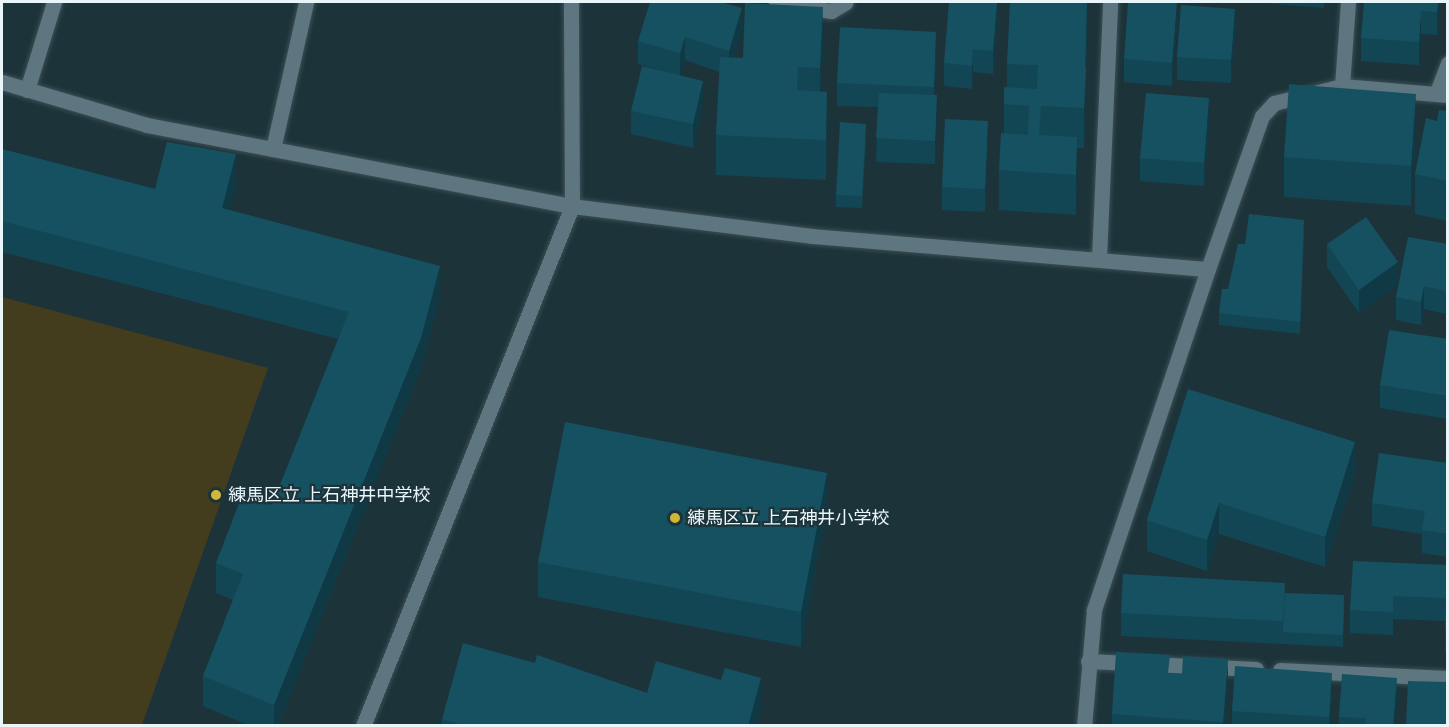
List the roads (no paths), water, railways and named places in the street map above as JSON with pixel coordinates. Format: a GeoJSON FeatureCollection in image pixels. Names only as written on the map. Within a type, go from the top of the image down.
{"type":"FeatureCollection","features":[{"type":"Feature","properties":{"kind":"street"},"geometry":{"type":"LineString","coordinates":[[27,90],[54,2]]}},
{"type":"Feature","properties":{"kind":"street"},"geometry":{"type":"LineString","coordinates":[[273,149],[306,2]]}},
{"type":"Feature","properties":{"kind":"street"},"geometry":{"type":"LineString","coordinates":[[363,726],[572,206],[571,2]]}},
{"type":"Feature","properties":{"kind":"street"},"geometry":{"type":"LineString","coordinates":[[776,2],[831,11],[846,2]]}},
{"type":"Feature","properties":{"kind":"street"},"geometry":{"type":"LineString","coordinates":[[1099,258],[1110,2]]}},
{"type":"Feature","properties":{"kind":"street"},"geometry":{"type":"LineString","coordinates":[[1342,86],[1348,2]]}},
{"type":"Feature","properties":{"kind":"street"},"geometry":{"type":"LineString","coordinates":[[1084,726],[1094,610],[1208,269],[1262,116],[1274,103],[1342,86],[1442,94],[1448,63]]}},
{"type":"Feature","properties":{"kind":"street"},"geometry":{"type":"LineString","coordinates":[[2,82],[147,125],[572,206],[812,236],[1099,258],[1208,269]]}},
{"type":"Feature","properties":{"kind":"street"},"geometry":{"type":"LineString","coordinates":[[1088,661],[1448,678]]}},
{"type":"Feature","properties":{"kind":"place","name":"練馬区立 上石神井中学校"},"geometry":{"type":"Point","coordinates":[216,495]}},
{"type":"Feature","properties":{"kind":"place","name":"練馬区立 上石神井小学校"},"geometry":{"type":"Point","coordinates":[675,518]}}]}
